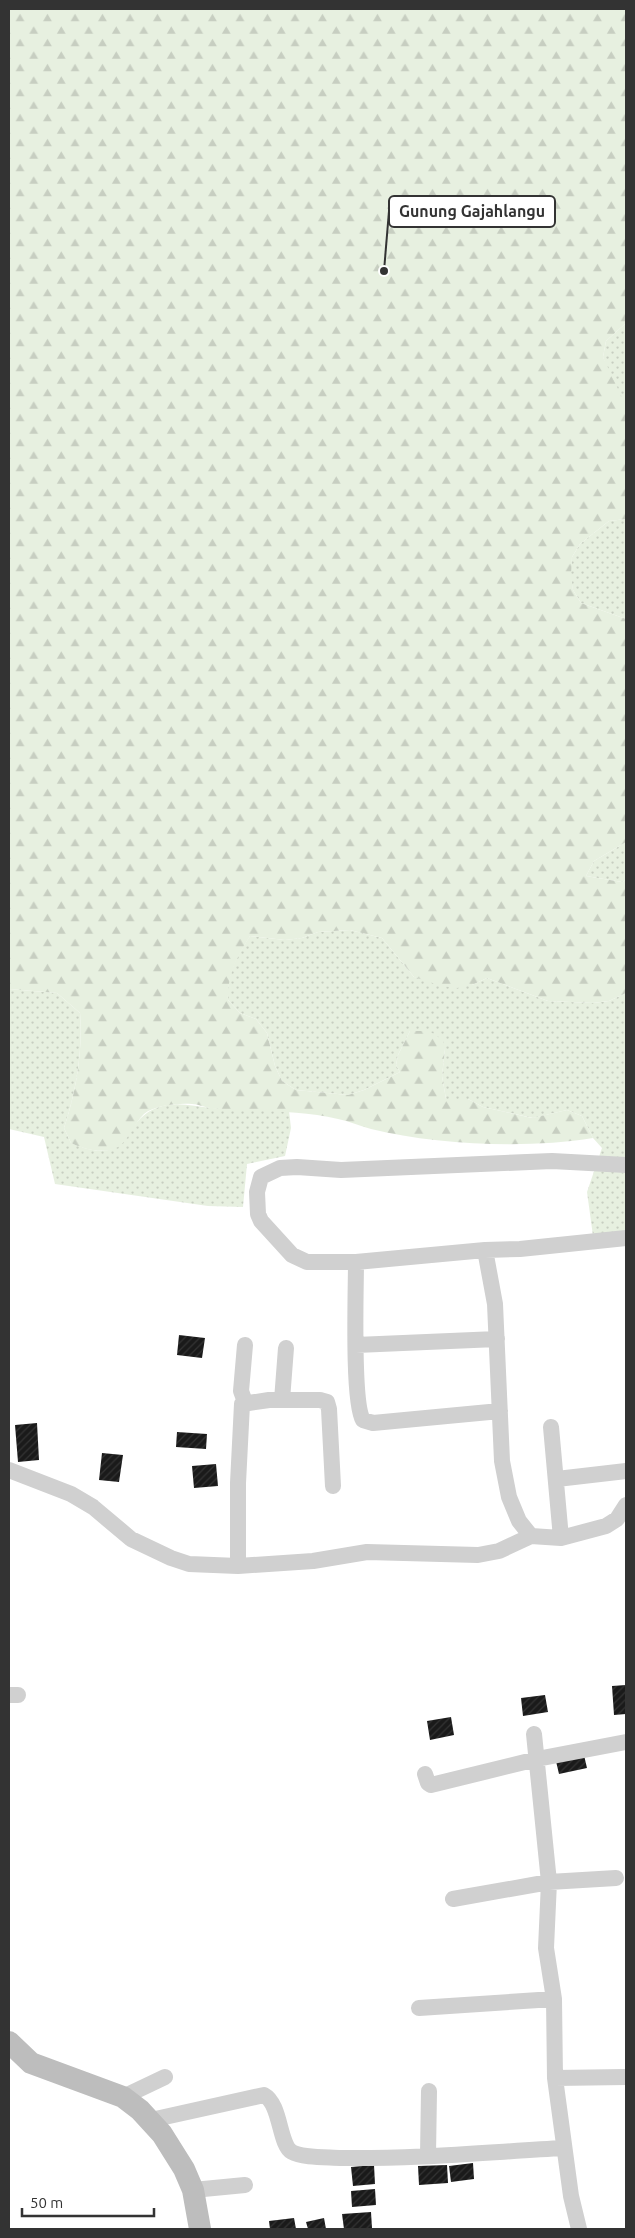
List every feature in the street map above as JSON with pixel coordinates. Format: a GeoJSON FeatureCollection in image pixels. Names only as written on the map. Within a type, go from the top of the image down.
{"type":"FeatureCollection","features":[{"type":"Feature","properties":{"kind":"street"},"geometry":{"type":"LineString","coordinates":[[626,1165],[552,1161],[341,1170],[297,1167],[280,1168],[261,1177],[257,1192],[258,1214],[261,1221],[292,1255],[307,1262],[356,1262],[485,1250],[520,1249],[626,1238]]}},
{"type":"Feature","properties":{"kind":"street"},"geometry":{"type":"LineString","coordinates":[[485,1250],[495,1304],[502,1461],[509,1497],[519,1521],[532,1536]]}},
{"type":"Feature","properties":{"kind":"street"},"geometry":{"type":"LineString","coordinates":[[356,1262],[356,1345],[360,1414],[368,1422],[500,1411]]}},
{"type":"Feature","properties":{"kind":"street"},"geometry":{"type":"LineString","coordinates":[[356,1345],[497,1339]]}},
{"type":"Feature","properties":{"kind":"street"},"geometry":{"type":"LineString","coordinates":[[245,1346],[241,1391],[245,1402]]}},
{"type":"Feature","properties":{"kind":"street"},"geometry":{"type":"LineString","coordinates":[[282,1400],[286,1348]]}},
{"type":"Feature","properties":{"kind":"street"},"geometry":{"type":"LineString","coordinates":[[238,1566],[240,1408],[245,1402],[324,1400],[328,1404],[333,1486]]}},
{"type":"Feature","properties":{"kind":"street"},"geometry":{"type":"LineString","coordinates":[[551,1427],[561,1538]]}},
{"type":"Feature","properties":{"kind":"street"},"geometry":{"type":"LineString","coordinates":[[9,1470],[71,1494],[93,1507],[131,1539],[189,1564],[238,1566],[313,1561],[367,1552],[478,1555],[499,1552],[532,1536],[561,1538],[606,1526],[617,1519],[626,1505]]}},
{"type":"Feature","properties":{"kind":"street"},"geometry":{"type":"LineString","coordinates":[[557,1479],[626,1471]]}},
{"type":"Feature","properties":{"kind":"street"},"geometry":{"type":"LineString","coordinates":[[534,1734],[549,1882],[546,1948],[554,1999],[556,2078],[564,2148],[579,2229]]}},
{"type":"Feature","properties":{"kind":"street"},"geometry":{"type":"LineString","coordinates":[[426,1774],[428,1783],[431,1785],[537,1759],[626,1742]]}},
{"type":"Feature","properties":{"kind":"street"},"geometry":{"type":"LineString","coordinates":[[453,1899],[549,1882],[616,1878]]}},
{"type":"Feature","properties":{"kind":"street"},"geometry":{"type":"LineString","coordinates":[[419,2008],[554,1999]]}},
{"type":"Feature","properties":{"kind":"street"},"geometry":{"type":"LineString","coordinates":[[9,2042],[31,2063],[45,2070],[123,2098],[136,2106],[151,2120],[177,2156],[193,2190],[200,2229]]}},
{"type":"Feature","properties":{"kind":"street"},"geometry":{"type":"LineString","coordinates":[[123,2098],[165,2077]]}},
{"type":"Feature","properties":{"kind":"street"},"geometry":{"type":"LineString","coordinates":[[556,2078],[626,2077]]}},
{"type":"Feature","properties":{"kind":"street"},"geometry":{"type":"LineString","coordinates":[[428,2155],[430,2090]]}},
{"type":"Feature","properties":{"kind":"street"},"geometry":{"type":"LineString","coordinates":[[151,2120],[264,2095],[272,2102],[288,2147],[294,2153],[347,2158],[564,2148]]}},
{"type":"Feature","properties":{"kind":"street"},"geometry":{"type":"LineString","coordinates":[[193,2190],[245,2185]]}},
{"type":"Feature","properties":{"kind":"green space"},"geometry":{"type":"Polygon","coordinates":[[[9,9],[626,9],[626,323],[606,341],[603,357],[625,404],[626,519],[609,521],[580,544],[572,557],[571,574],[573,590],[581,603],[626,619],[626,842],[594,861],[586,876],[622,882],[626,880],[626,993],[609,1001],[593,1003],[548,1001],[487,978],[472,985],[457,988],[442,986],[414,977],[382,938],[350,930],[318,932],[302,938],[285,940],[250,936],[234,966],[228,991],[228,1000],[240,1013],[256,1019],[267,1033],[275,1066],[282,1081],[296,1090],[348,1095],[364,1090],[400,1072],[396,1065],[398,1055],[410,1031],[429,1031],[443,1040],[445,1049],[442,1076],[446,1099],[468,1099],[483,1107],[532,1118],[567,1110],[582,1116],[593,1138],[511,1144],[452,1142],[371,1129],[322,1116],[290,1112],[210,1108],[196,1104],[174,1104],[154,1108],[144,1114],[118,1147],[107,1151],[100,1151],[71,1143],[64,1128],[78,1071],[80,1013],[57,993],[9,989],[9,9]]]}},
{"type":"Feature","properties":{"kind":"green space"},"geometry":{"type":"Polygon","coordinates":[[[626,323],[626,421],[603,357],[606,341],[626,323]]]}},
{"type":"Feature","properties":{"kind":"green space"},"geometry":{"type":"Polygon","coordinates":[[[626,519],[626,619],[581,603],[573,590],[570,574],[572,557],[580,544],[609,521],[626,519]]]}},
{"type":"Feature","properties":{"kind":"green space"},"geometry":{"type":"Polygon","coordinates":[[[626,842],[626,880],[622,882],[586,876],[594,861],[626,842]]]}},
{"type":"Feature","properties":{"kind":"green space"},"geometry":{"type":"Polygon","coordinates":[[[350,930],[382,938],[414,977],[472,985],[487,978],[548,1001],[593,1003],[609,1001],[626,993],[626,1231],[593,1236],[587,1192],[602,1148],[593,1138],[582,1116],[567,1110],[533,1118],[483,1107],[468,1099],[446,1099],[442,1076],[445,1049],[410,1031],[398,1055],[396,1065],[400,1072],[364,1090],[348,1095],[296,1090],[282,1081],[275,1066],[267,1033],[256,1019],[240,1013],[228,1000],[229,982],[237,959],[250,936],[285,940],[302,938],[318,932],[350,930]]]}},
{"type":"Feature","properties":{"kind":"green space"},"geometry":{"type":"Polygon","coordinates":[[[9,989],[57,993],[80,1013],[78,1071],[64,1128],[71,1143],[91,1150],[106,1151],[116,1147],[124,1140],[146,1113],[166,1105],[179,1104],[212,1108],[289,1111],[291,1128],[285,1156],[247,1164],[243,1207],[208,1206],[55,1184],[44,1137],[9,1129],[9,989]]]}},
{"type":"Feature","properties":{"kind":"building"},"geometry":{"type":"Polygon","coordinates":[[[179,1335],[205,1338],[202,1358],[177,1355],[179,1335]]]}},
{"type":"Feature","properties":{"kind":"building"},"geometry":{"type":"Polygon","coordinates":[[[37,1423],[39,1460],[18,1462],[15,1425],[37,1423]]]}},
{"type":"Feature","properties":{"kind":"building"},"geometry":{"type":"Polygon","coordinates":[[[177,1432],[207,1434],[206,1449],[176,1447],[177,1432]]]}},
{"type":"Feature","properties":{"kind":"building"},"geometry":{"type":"Polygon","coordinates":[[[102,1453],[123,1455],[119,1482],[99,1480],[102,1453]]]}},
{"type":"Feature","properties":{"kind":"building"},"geometry":{"type":"Polygon","coordinates":[[[216,1464],[218,1486],[194,1488],[192,1466],[216,1464]]]}},
{"type":"Feature","properties":{"kind":"building"},"geometry":{"type":"Polygon","coordinates":[[[626,1685],[626,1714],[614,1715],[612,1686],[626,1685]]]}},
{"type":"Feature","properties":{"kind":"building"},"geometry":{"type":"Polygon","coordinates":[[[545,1695],[548,1712],[523,1716],[521,1698],[545,1695]]]}},
{"type":"Feature","properties":{"kind":"building"},"geometry":{"type":"Polygon","coordinates":[[[451,1717],[454,1735],[430,1740],[427,1721],[451,1717]]]}},
{"type":"Feature","properties":{"kind":"building"},"geometry":{"type":"Polygon","coordinates":[[[583,1751],[587,1768],[559,1774],[555,1757],[583,1751]]]}},
{"type":"Feature","properties":{"kind":"building"},"geometry":{"type":"Polygon","coordinates":[[[473,2163],[474,2179],[451,2182],[449,2166],[473,2163]]]}},
{"type":"Feature","properties":{"kind":"building"},"geometry":{"type":"Polygon","coordinates":[[[374,2165],[375,2184],[353,2186],[351,2167],[374,2165]]]}},
{"type":"Feature","properties":{"kind":"building"},"geometry":{"type":"Polygon","coordinates":[[[447,2165],[448,2183],[419,2185],[418,2166],[447,2165]]]}},
{"type":"Feature","properties":{"kind":"building"},"geometry":{"type":"Polygon","coordinates":[[[375,2189],[376,2205],[352,2207],[351,2191],[375,2189]]]}},
{"type":"Feature","properties":{"kind":"building"},"geometry":{"type":"Polygon","coordinates":[[[371,2212],[372,2228],[344,2229],[342,2214],[371,2212]]]}},
{"type":"Feature","properties":{"kind":"building"},"geometry":{"type":"Polygon","coordinates":[[[294,2218],[296,2229],[270,2229],[269,2221],[294,2218]]]}},
{"type":"Feature","properties":{"kind":"building"},"geometry":{"type":"Polygon","coordinates":[[[324,2218],[326,2229],[308,2229],[306,2222],[324,2218]]]}},
{"type":"Feature","properties":{"kind":"place","name":"Gunung Gajahlangu"},"geometry":{"type":"Point","coordinates":[384,271]}}]}
